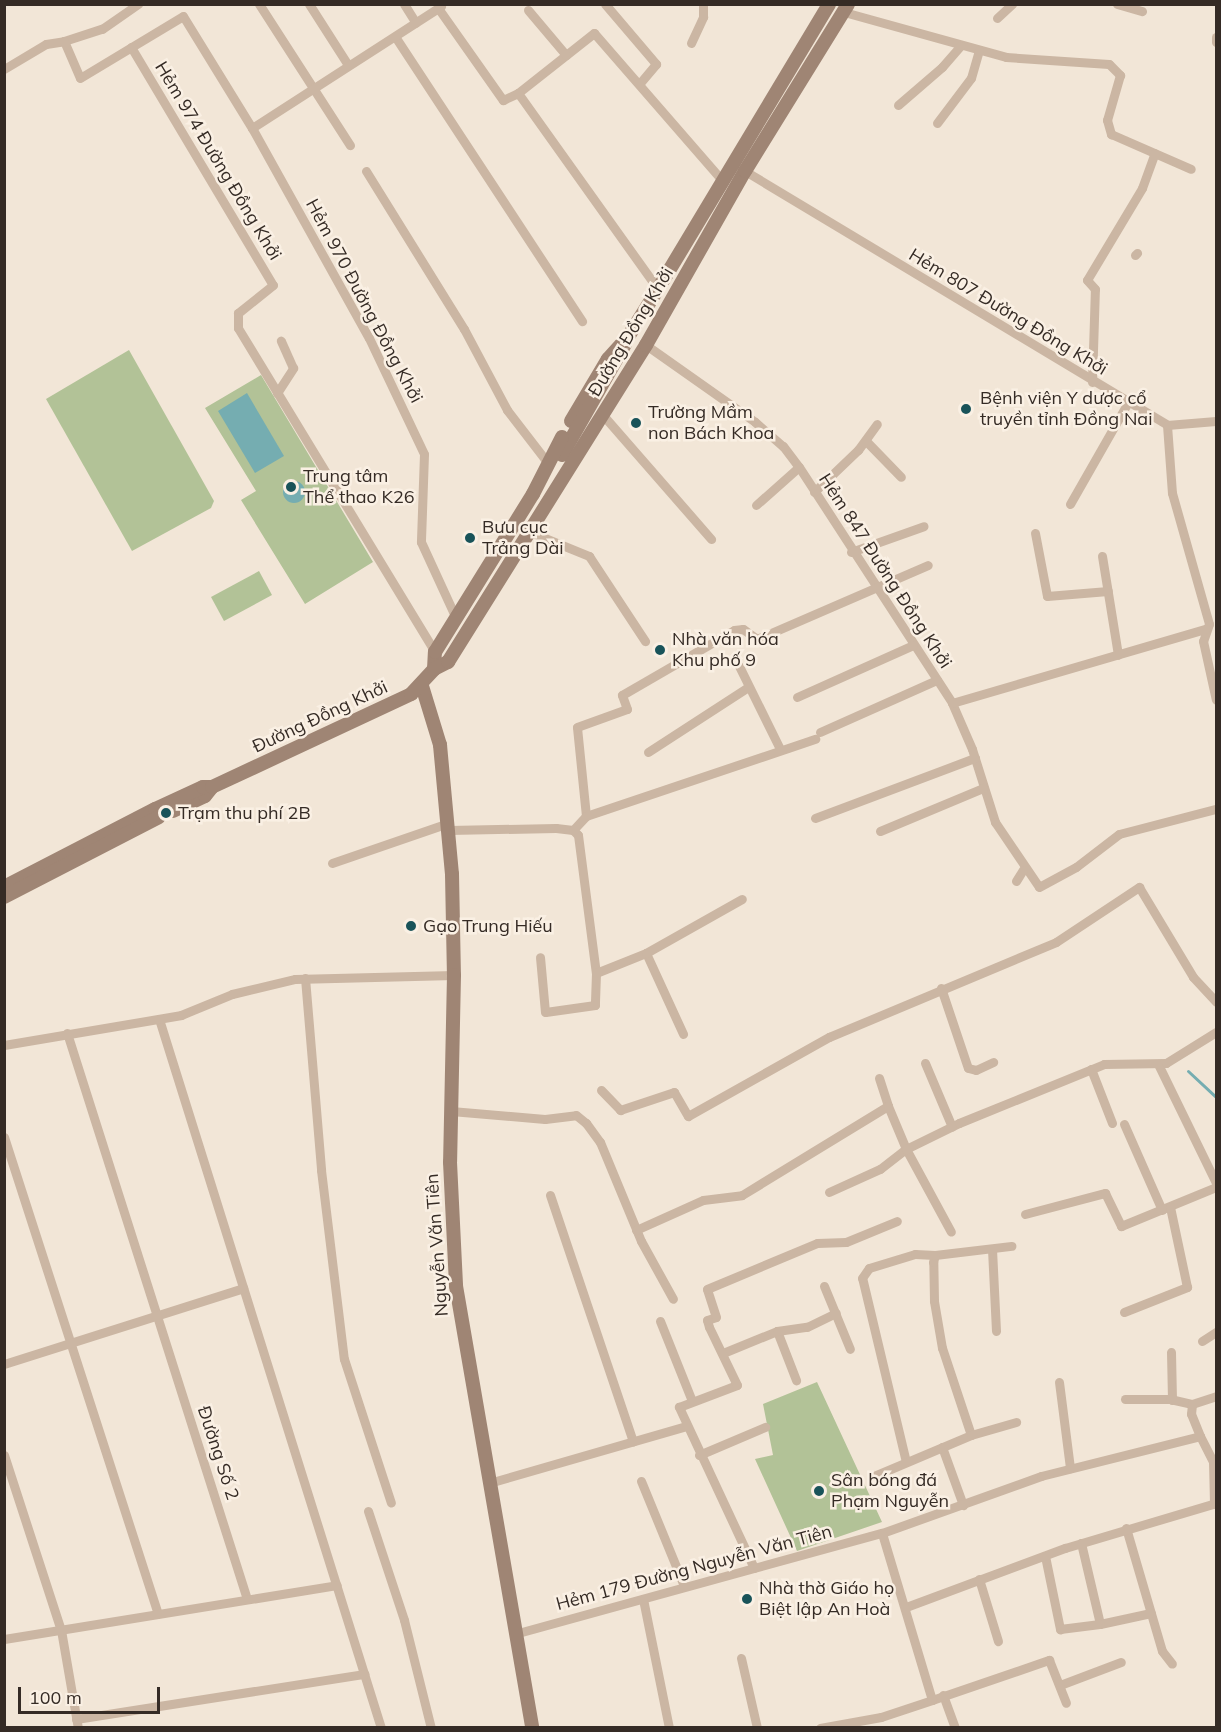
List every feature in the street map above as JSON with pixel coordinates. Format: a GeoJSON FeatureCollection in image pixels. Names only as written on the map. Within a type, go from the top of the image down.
{"type":"FeatureCollection","features":[{"type":"Feature","properties":{"kind":"main road","name":"Đường Đồng Khởi"},"geometry":{"type":"LineString","coordinates":[[434,669],[435,652],[532,494],[560,439],[557,436],[571,414],[574,416],[608,359],[628,337],[829,4]]}},
{"type":"Feature","properties":{"kind":"main road","name":"Đường Đồng Khởi"},"geometry":{"type":"LineString","coordinates":[[4,887],[130,820],[200,788],[212,787],[422,686],[434,669],[448,662],[646,345],[745,171],[846,8]]}},
{"type":"Feature","properties":{"kind":"main road"},"geometry":{"type":"LineString","coordinates":[[732,162],[745,171]]}},
{"type":"Feature","properties":{"kind":"main road","name":"Đường Đồng Khởi"},"geometry":{"type":"LineString","coordinates":[[532,494],[547,478],[579,426],[621,356],[628,337]]}},
{"type":"Feature","properties":{"kind":"main road"},"geometry":{"type":"LineString","coordinates":[[435,652],[448,662]]}},
{"type":"Feature","properties":{"kind":"main road","name":"Nguyễn Văn Tiên"},"geometry":{"type":"LineString","coordinates":[[422,686],[439,742],[438,754],[449,827],[454,975],[450,1197],[456,1286],[489,1483],[518,1633],[532,1728]]}},
{"type":"Feature","properties":{"kind":"main road","name":"Nguyễn Văn Tiên"},"geometry":{"type":"LineString","coordinates":[[422,716],[438,754]]}},
{"type":"Feature","properties":{"kind":"main road","name":"Đường Đồng Khởi"},"geometry":{"type":"LineString","coordinates":[[178,811],[205,796],[212,787]]}},
{"type":"Feature","properties":{"kind":"main road"},"geometry":{"type":"LineString","coordinates":[[4,897],[120,836],[156,820]]}},
{"type":"Feature","properties":{"kind":"street"},"geometry":{"type":"LineString","coordinates":[[4,69],[46,44],[102,29],[138,4]]}},
{"type":"Feature","properties":{"kind":"street"},"geometry":{"type":"LineString","coordinates":[[259,4],[350,146]]}},
{"type":"Feature","properties":{"kind":"street"},"geometry":{"type":"LineString","coordinates":[[309,4],[348,65]]}},
{"type":"Feature","properties":{"kind":"street"},"geometry":{"type":"LineString","coordinates":[[404,4],[416,23]]}},
{"type":"Feature","properties":{"kind":"street"},"geometry":{"type":"LineString","coordinates":[[605,4],[656,64],[639,84]]}},
{"type":"Feature","properties":{"kind":"street"},"geometry":{"type":"LineString","coordinates":[[691,43],[703,17],[704,4]]}},
{"type":"Feature","properties":{"kind":"street"},"geometry":{"type":"LineString","coordinates":[[997,18],[1012,4]]}},
{"type":"Feature","properties":{"kind":"street"},"geometry":{"type":"LineString","coordinates":[[1117,4],[1142,10]]}},
{"type":"Feature","properties":{"kind":"street"},"geometry":{"type":"LineString","coordinates":[[252,128],[312,85],[396,38],[440,6],[498,97],[510,99],[594,33],[722,180]]}},
{"type":"Feature","properties":{"kind":"street"},"geometry":{"type":"LineString","coordinates":[[846,8],[960,46],[1006,57],[1109,64],[1120,75],[1108,128],[1116,137],[1191,169]]}},
{"type":"Feature","properties":{"kind":"street"},"geometry":{"type":"LineString","coordinates":[[528,10],[566,55]]}},
{"type":"Feature","properties":{"kind":"street","name":"Hẻm 970 Đường Đồng Khởi"},"geometry":{"type":"LineString","coordinates":[[130,47],[183,16],[252,128],[369,338],[424,454],[420,542],[456,618]]}},
{"type":"Feature","properties":{"kind":"street"},"geometry":{"type":"LineString","coordinates":[[1216,37],[1216,42]]}},
{"type":"Feature","properties":{"kind":"street"},"geometry":{"type":"LineString","coordinates":[[396,38],[582,321]]}},
{"type":"Feature","properties":{"kind":"street"},"geometry":{"type":"LineString","coordinates":[[64,41],[80,78],[130,47]]}},
{"type":"Feature","properties":{"kind":"street"},"geometry":{"type":"LineString","coordinates":[[898,105],[942,67],[960,46]]}},
{"type":"Feature","properties":{"kind":"street","name":"Hẻm 974 Đường Đồng Khởi"},"geometry":{"type":"LineString","coordinates":[[130,47],[273,285],[238,313],[238,328],[435,652]]}},
{"type":"Feature","properties":{"kind":"street"},"geometry":{"type":"LineString","coordinates":[[937,123],[971,78],[979,51]]}},
{"type":"Feature","properties":{"kind":"street"},"geometry":{"type":"LineString","coordinates":[[518,93],[658,289]]}},
{"type":"Feature","properties":{"kind":"street"},"geometry":{"type":"LineString","coordinates":[[1092,382],[1095,289],[1087,280],[1142,188],[1155,153]]}},
{"type":"Feature","properties":{"kind":"street"},"geometry":{"type":"LineString","coordinates":[[366,171],[459,321],[507,410],[547,462]]}},
{"type":"Feature","properties":{"kind":"street","name":"Hẻm 807 Đường Đồng Khởi"},"geometry":{"type":"LineString","coordinates":[[745,171],[1127,404],[1167,425]]}},
{"type":"Feature","properties":{"kind":"street"},"geometry":{"type":"LineString","coordinates":[[277,393],[286,384],[293,368],[281,341]]}},
{"type":"Feature","properties":{"kind":"street","name":"Hẻm 847 Đường Đồng Khởi"},"geometry":{"type":"LineString","coordinates":[[646,345],[755,422],[783,446],[799,467],[851,552],[952,703],[975,758],[994,822],[1012,843],[1023,870]]}},
{"type":"Feature","properties":{"kind":"street"},"geometry":{"type":"LineString","coordinates":[[1070,504],[1127,404]]}},
{"type":"Feature","properties":{"kind":"street"},"geometry":{"type":"LineString","coordinates":[[602,414],[711,539]]}},
{"type":"Feature","properties":{"kind":"street"},"geometry":{"type":"LineString","coordinates":[[1216,421],[1167,425],[1172,493],[1210,625],[1204,646],[1216,700]]}},
{"type":"Feature","properties":{"kind":"street"},"geometry":{"type":"LineString","coordinates":[[814,492],[866,441],[877,424]]}},
{"type":"Feature","properties":{"kind":"street"},"geometry":{"type":"LineString","coordinates":[[866,441],[901,477]]}},
{"type":"Feature","properties":{"kind":"street"},"geometry":{"type":"LineString","coordinates":[[756,505],[799,467]]}},
{"type":"Feature","properties":{"kind":"street"},"geometry":{"type":"LineString","coordinates":[[851,552],[924,526]]}},
{"type":"Feature","properties":{"kind":"street"},"geometry":{"type":"LineString","coordinates":[[530,532],[589,556],[645,641]]}},
{"type":"Feature","properties":{"kind":"street"},"geometry":{"type":"LineString","coordinates":[[1035,533],[1047,596],[1108,591]]}},
{"type":"Feature","properties":{"kind":"street"},"geometry":{"type":"LineString","coordinates":[[1102,556],[1118,655]]}},
{"type":"Feature","properties":{"kind":"street"},"geometry":{"type":"LineString","coordinates":[[586,816],[577,727],[627,709],[622,695],[734,630],[743,629],[757,639],[874,586],[928,565]]}},
{"type":"Feature","properties":{"kind":"street"},"geometry":{"type":"LineString","coordinates":[[952,703],[1118,655],[1210,625]]}},
{"type":"Feature","properties":{"kind":"street"},"geometry":{"type":"LineString","coordinates":[[797,697],[913,645]]}},
{"type":"Feature","properties":{"kind":"street"},"geometry":{"type":"LineString","coordinates":[[739,666],[780,749]]}},
{"type":"Feature","properties":{"kind":"street"},"geometry":{"type":"LineString","coordinates":[[332,863],[449,827],[573,830],[586,816],[817,735],[937,680]]}},
{"type":"Feature","properties":{"kind":"street"},"geometry":{"type":"LineString","coordinates":[[648,752],[748,687]]}},
{"type":"Feature","properties":{"kind":"street"},"geometry":{"type":"LineString","coordinates":[[815,818],[975,758]]}},
{"type":"Feature","properties":{"kind":"street"},"geometry":{"type":"LineString","coordinates":[[880,831],[983,788]]}},
{"type":"Feature","properties":{"kind":"street"},"geometry":{"type":"LineString","coordinates":[[1016,881],[1023,870],[1042,888],[1119,834],[1216,809]]}},
{"type":"Feature","properties":{"kind":"street"},"geometry":{"type":"LineString","coordinates":[[544,1012],[592,1008],[597,998],[582,843],[573,830]]}},
{"type":"Feature","properties":{"kind":"street"},"geometry":{"type":"LineString","coordinates":[[601,1090],[620,1110],[674,1092],[688,1116],[829,1037],[940,988],[1056,942],[1139,887],[1193,977],[1216,1002]]}},
{"type":"Feature","properties":{"kind":"street"},"geometry":{"type":"LineString","coordinates":[[596,973],[646,952],[742,899]]}},
{"type":"Feature","properties":{"kind":"street"},"geometry":{"type":"LineString","coordinates":[[646,952],[683,1034]]}},
{"type":"Feature","properties":{"kind":"street"},"geometry":{"type":"LineString","coordinates":[[540,957],[545,1024]]}},
{"type":"Feature","properties":{"kind":"street"},"geometry":{"type":"LineString","coordinates":[[4,1045],[192,1012],[246,990],[305,978],[454,975]]}},
{"type":"Feature","properties":{"kind":"street"},"geometry":{"type":"LineString","coordinates":[[305,978],[321,1170],[344,1359],[391,1503]]}},
{"type":"Feature","properties":{"kind":"street"},"geometry":{"type":"LineString","coordinates":[[940,988],[968,1068],[976,1070],[993,1062]]}},
{"type":"Feature","properties":{"kind":"street"},"geometry":{"type":"LineString","coordinates":[[159,1019],[381,1728]]}},
{"type":"Feature","properties":{"kind":"street"},"geometry":{"type":"LineString","coordinates":[[829,1192],[880,1169],[906,1149],[952,1126],[1091,1069],[1114,1063],[1158,1064],[1178,1058],[1216,1032]]}},
{"type":"Feature","properties":{"kind":"street","name":"Đường Số 2"},"geometry":{"type":"LineString","coordinates":[[67,1033],[247,1599]]}},
{"type":"Feature","properties":{"kind":"street"},"geometry":{"type":"LineString","coordinates":[[925,1063],[952,1126]]}},
{"type":"Feature","properties":{"kind":"street"},"geometry":{"type":"LineString","coordinates":[[1025,1214],[1105,1193],[1121,1226],[1166,1209],[1216,1185],[1158,1064]]}},
{"type":"Feature","properties":{"kind":"street"},"geometry":{"type":"LineString","coordinates":[[1091,1069],[1112,1123]]}},
{"type":"Feature","properties":{"kind":"street"},"geometry":{"type":"LineString","coordinates":[[879,1078],[906,1149],[951,1232]]}},
{"type":"Feature","properties":{"kind":"street"},"geometry":{"type":"LineString","coordinates":[[636,1230],[703,1200],[742,1195],[888,1106]]}},
{"type":"Feature","properties":{"kind":"street"},"geometry":{"type":"LineString","coordinates":[[451,1111],[545,1119],[576,1115],[591,1127],[600,1142],[636,1230],[673,1299]]}},
{"type":"Feature","properties":{"kind":"street"},"geometry":{"type":"LineString","coordinates":[[1124,1124],[1166,1209],[1187,1287],[1124,1312]]}},
{"type":"Feature","properties":{"kind":"street"},"geometry":{"type":"LineString","coordinates":[[4,1137],[158,1614]]}},
{"type":"Feature","properties":{"kind":"street"},"geometry":{"type":"LineString","coordinates":[[550,1195],[633,1441]]}},
{"type":"Feature","properties":{"kind":"street"},"geometry":{"type":"LineString","coordinates":[[754,1568],[699,1455],[679,1407],[737,1385],[706,1320],[716,1317],[707,1289],[817,1244],[846,1242],[897,1221]]}},
{"type":"Feature","properties":{"kind":"street"},"geometry":{"type":"LineString","coordinates":[[906,1462],[862,1278],[869,1268],[915,1254],[935,1255],[1011,1246]]}},
{"type":"Feature","properties":{"kind":"street"},"geometry":{"type":"LineString","coordinates":[[992,1249],[996,1331]]}},
{"type":"Feature","properties":{"kind":"street"},"geometry":{"type":"LineString","coordinates":[[935,1255],[934,1301],[942,1348],[971,1435]]}},
{"type":"Feature","properties":{"kind":"street"},"geometry":{"type":"LineString","coordinates":[[824,1286],[850,1349]]}},
{"type":"Feature","properties":{"kind":"street"},"geometry":{"type":"LineString","coordinates":[[4,1364],[243,1288]]}},
{"type":"Feature","properties":{"kind":"street"},"geometry":{"type":"LineString","coordinates":[[723,1353],[777,1331],[807,1327],[836,1313]]}},
{"type":"Feature","properties":{"kind":"street"},"geometry":{"type":"LineString","coordinates":[[660,1321],[692,1401]]}},
{"type":"Feature","properties":{"kind":"street"},"geometry":{"type":"LineString","coordinates":[[777,1331],[796,1380]]}},
{"type":"Feature","properties":{"kind":"street"},"geometry":{"type":"LineString","coordinates":[[1202,1341],[1216,1332]]}},
{"type":"Feature","properties":{"kind":"street"},"geometry":{"type":"LineString","coordinates":[[1170,1352],[1172,1400]]}},
{"type":"Feature","properties":{"kind":"street"},"geometry":{"type":"LineString","coordinates":[[1059,1382],[1070,1468]]}},
{"type":"Feature","properties":{"kind":"street"},"geometry":{"type":"LineString","coordinates":[[1125,1399],[1172,1400],[1192,1404],[1216,1396]]}},
{"type":"Feature","properties":{"kind":"street"},"geometry":{"type":"LineString","coordinates":[[906,1607],[1081,1543],[1215,1503],[1213,1462],[1191,1414],[1192,1404]]}},
{"type":"Feature","properties":{"kind":"street"},"geometry":{"type":"LineString","coordinates":[[874,1476],[971,1435],[1016,1422]]}},
{"type":"Feature","properties":{"kind":"street"},"geometry":{"type":"LineString","coordinates":[[489,1483],[686,1426]]}},
{"type":"Feature","properties":{"kind":"street"},"geometry":{"type":"LineString","coordinates":[[699,1455],[765,1427]]}},
{"type":"Feature","properties":{"kind":"street","name":"Hẻm 179 Đường Nguyễn Văn Tiên"},"geometry":{"type":"LineString","coordinates":[[518,1633],[882,1533],[1070,1468],[1200,1436]]}},
{"type":"Feature","properties":{"kind":"street"},"geometry":{"type":"LineString","coordinates":[[942,1447],[963,1505]]}},
{"type":"Feature","properties":{"kind":"street"},"geometry":{"type":"LineString","coordinates":[[4,1455],[61,1629],[77,1723],[365,1674]]}},
{"type":"Feature","properties":{"kind":"street"},"geometry":{"type":"LineString","coordinates":[[641,1481],[684,1586]]}},
{"type":"Feature","properties":{"kind":"street"},"geometry":{"type":"LineString","coordinates":[[368,1511],[404,1620],[431,1728]]}},
{"type":"Feature","properties":{"kind":"street"},"geometry":{"type":"LineString","coordinates":[[1126,1528],[1162,1651],[1172,1664]]}},
{"type":"Feature","properties":{"kind":"street"},"geometry":{"type":"LineString","coordinates":[[882,1533],[932,1700]]}},
{"type":"Feature","properties":{"kind":"street"},"geometry":{"type":"LineString","coordinates":[[1081,1543],[1100,1624]]}},
{"type":"Feature","properties":{"kind":"street"},"geometry":{"type":"LineString","coordinates":[[1045,1556],[1060,1629],[1100,1624],[1151,1613]]}},
{"type":"Feature","properties":{"kind":"street"},"geometry":{"type":"LineString","coordinates":[[979,1579],[998,1641]]}},
{"type":"Feature","properties":{"kind":"street"},"geometry":{"type":"LineString","coordinates":[[4,1639],[337,1585]]}},
{"type":"Feature","properties":{"kind":"street"},"geometry":{"type":"LineString","coordinates":[[643,1599],[669,1728]]}},
{"type":"Feature","properties":{"kind":"street"},"geometry":{"type":"LineString","coordinates":[[741,1658],[758,1728]]}},
{"type":"Feature","properties":{"kind":"street"},"geometry":{"type":"LineString","coordinates":[[820,1728],[881,1717],[1049,1660],[1066,1703]]}},
{"type":"Feature","properties":{"kind":"street"},"geometry":{"type":"LineString","coordinates":[[1060,1685],[1121,1662]]}},
{"type":"Feature","properties":{"kind":"street"},"geometry":{"type":"LineString","coordinates":[[942,1695],[955,1728]]}},
{"type":"Feature","properties":{"kind":"green space"},"geometry":{"type":"Polygon","coordinates":[[[129,350],[214,501],[211,508],[132,551],[46,399],[129,350]]]}},
{"type":"Feature","properties":{"kind":"green space","name":"Trung tâm Thể thao K26"},"geometry":{"type":"Polygon","coordinates":[[[261,375],[373,562],[305,604],[241,500],[256,491],[205,408],[261,375]]]}},
{"type":"Feature","properties":{"kind":"green space"},"geometry":{"type":"Polygon","coordinates":[[[259,571],[272,595],[224,621],[211,597],[259,571]]]}},
{"type":"Feature","properties":{"kind":"green space","name":"Sân bóng đá Phạm Nguyễn"},"geometry":{"type":"Polygon","coordinates":[[[817,1382],[882,1522],[797,1551],[755,1459],[773,1455],[763,1404],[817,1382]]]}},
{"type":"Feature","properties":{"kind":"water"},"geometry":{"type":"Polygon","coordinates":[[[247,393],[284,456],[255,473],[218,411],[247,393]]]}},
{"type":"Feature","properties":{"kind":"water"},"geometry":{"type":"Polygon","coordinates":[[[294,481],[302,484],[305,492],[302,500],[294,503],[286,500],[283,492],[286,484],[294,481]]]}},
{"type":"Feature","properties":{"kind":"waterway"},"geometry":{"type":"LineString","coordinates":[[1188,1071],[1216,1097]]}},
{"type":"Feature","properties":{"kind":"place","name":"Bệnh viện Y dược cổ truyền tỉnh Đồng Nai"},"geometry":{"type":"Point","coordinates":[966,409]}},
{"type":"Feature","properties":{"kind":"place","name":"Trường Mầm non Bách Khoa"},"geometry":{"type":"Point","coordinates":[636,423]}},
{"type":"Feature","properties":{"kind":"place","name":"Trung tâm Thể thao K26"},"geometry":{"type":"Point","coordinates":[291,487]}},
{"type":"Feature","properties":{"kind":"place","name":"Bưu cục Trảng Dài"},"geometry":{"type":"Point","coordinates":[470,538]}},
{"type":"Feature","properties":{"kind":"place","name":"Nhà văn hóa Khu phố 9"},"geometry":{"type":"Point","coordinates":[660,650]}},
{"type":"Feature","properties":{"kind":"place","name":"Trạm thu phí 2B"},"geometry":{"type":"Point","coordinates":[166,813]}},
{"type":"Feature","properties":{"kind":"place","name":"Gạo Trung Hiếu"},"geometry":{"type":"Point","coordinates":[411,926]}},
{"type":"Feature","properties":{"kind":"place","name":"Sân bóng đá Phạm Nguyễn"},"geometry":{"type":"Point","coordinates":[819,1491]}},
{"type":"Feature","properties":{"kind":"place","name":"Nhà thờ Giáo họ Biệt lập An Hoà"},"geometry":{"type":"Point","coordinates":[747,1599]}}]}
